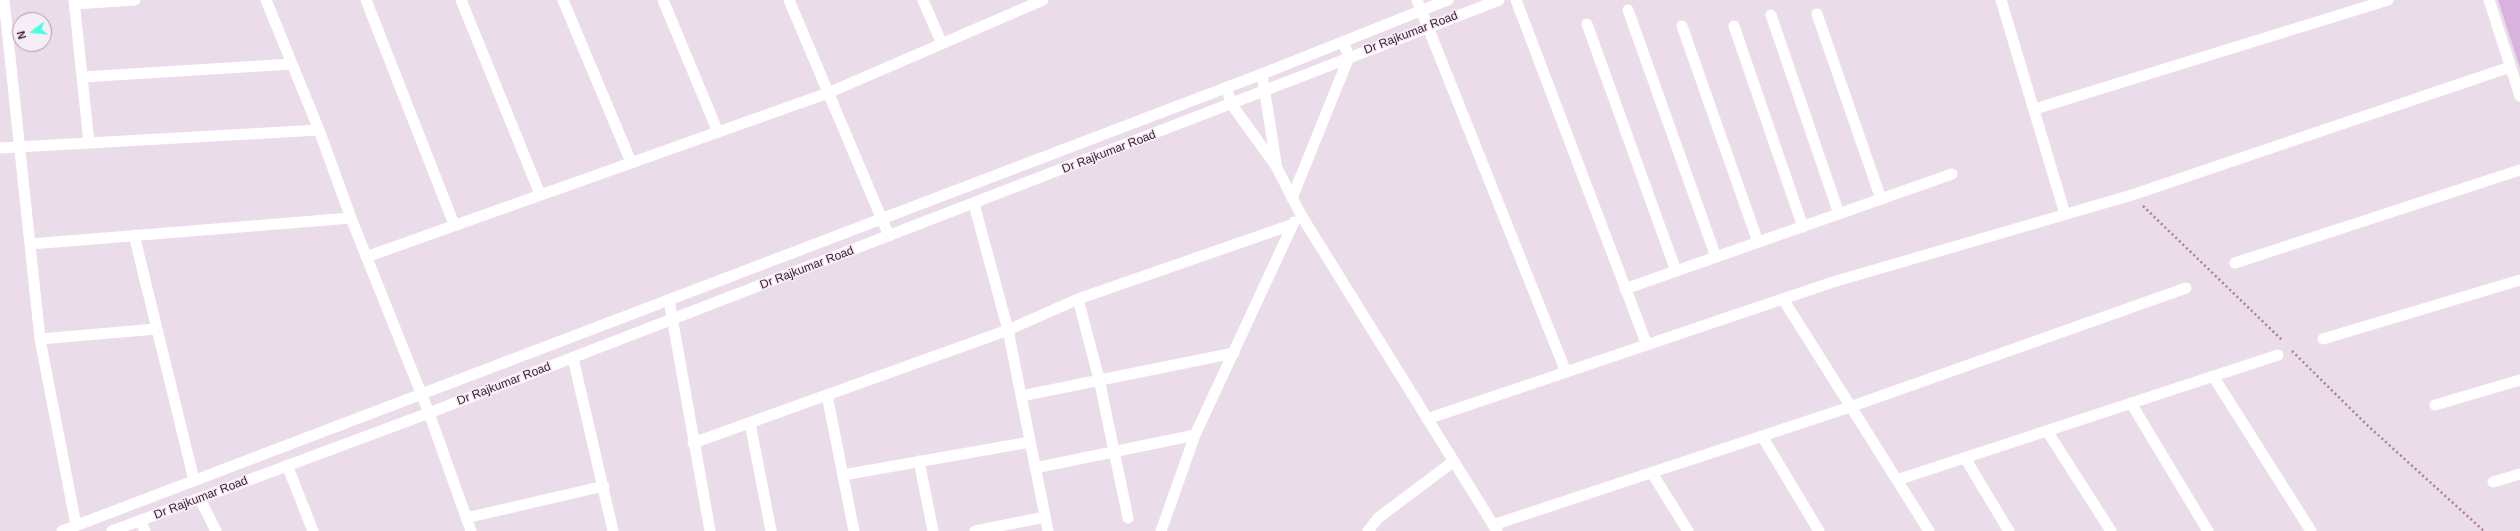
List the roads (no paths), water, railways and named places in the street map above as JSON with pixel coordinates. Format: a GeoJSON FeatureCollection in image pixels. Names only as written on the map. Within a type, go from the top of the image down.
{"type":"FeatureCollection","features":[{"type":"Feature","properties":{"kind":"street"},"geometry":{"type":"LineString","coordinates":[[4,0],[21,146],[40,338],[76,526]]}},
{"type":"Feature","properties":{"kind":"street"},"geometry":{"type":"LineString","coordinates":[[89,143],[74,2],[135,0]]}},
{"type":"Feature","properties":{"kind":"street"},"geometry":{"type":"LineString","coordinates":[[266,0],[319,130],[366,257],[428,413],[471,531]]}},
{"type":"Feature","properties":{"kind":"street"},"geometry":{"type":"LineString","coordinates":[[366,0],[454,224]]}},
{"type":"Feature","properties":{"kind":"street"},"geometry":{"type":"LineString","coordinates":[[461,0],[540,194]]}},
{"type":"Feature","properties":{"kind":"street"},"geometry":{"type":"LineString","coordinates":[[563,0],[631,162]]}},
{"type":"Feature","properties":{"kind":"street"},"geometry":{"type":"LineString","coordinates":[[663,0],[718,132]]}},
{"type":"Feature","properties":{"kind":"street"},"geometry":{"type":"LineString","coordinates":[[789,0],[889,236]]}},
{"type":"Feature","properties":{"kind":"street"},"geometry":{"type":"LineString","coordinates":[[923,0],[942,44]]}},
{"type":"Feature","properties":{"kind":"street"},"geometry":{"type":"LineString","coordinates":[[366,257],[454,224],[828,93],[1043,0]]}},
{"type":"Feature","properties":{"kind":"street","name":"Dr Rajkumar Road"},"geometry":{"type":"LineString","coordinates":[[62,531],[1226,88],[1343,42],[1420,5],[1448,0]]}},
{"type":"Feature","properties":{"kind":"street","name":"Dr Rajkumar Road"},"geometry":{"type":"LineString","coordinates":[[112,531],[143,526],[200,499],[287,465],[573,358],[1232,105],[1348,57],[1499,0]]}},
{"type":"Feature","properties":{"kind":"street"},"geometry":{"type":"LineString","coordinates":[[1516,0],[1647,345]]}},
{"type":"Feature","properties":{"kind":"street"},"geometry":{"type":"LineString","coordinates":[[2001,0],[2035,109],[2065,214]]}},
{"type":"Feature","properties":{"kind":"street"},"geometry":{"type":"LineString","coordinates":[[2035,109],[2388,0]]}},
{"type":"Feature","properties":{"kind":"street"},"geometry":{"type":"LineString","coordinates":[[2489,0],[2520,96]]}},
{"type":"Feature","properties":{"kind":"street"},"geometry":{"type":"LineString","coordinates":[[1420,5],[1566,372]]}},
{"type":"Feature","properties":{"kind":"street"},"geometry":{"type":"LineString","coordinates":[[1628,10],[1716,257]]}},
{"type":"Feature","properties":{"kind":"street"},"geometry":{"type":"LineString","coordinates":[[1817,14],[1881,199]]}},
{"type":"Feature","properties":{"kind":"street"},"geometry":{"type":"LineString","coordinates":[[1770,15],[1839,214]]}},
{"type":"Feature","properties":{"kind":"street"},"geometry":{"type":"LineString","coordinates":[[1586,24],[1676,271]]}},
{"type":"Feature","properties":{"kind":"street"},"geometry":{"type":"LineString","coordinates":[[1682,26],[1758,242]]}},
{"type":"Feature","properties":{"kind":"street"},"geometry":{"type":"LineString","coordinates":[[1734,26],[1803,226]]}},
{"type":"Feature","properties":{"kind":"street"},"geometry":{"type":"LineString","coordinates":[[1292,198],[1348,57],[1343,42]]}},
{"type":"Feature","properties":{"kind":"street"},"geometry":{"type":"LineString","coordinates":[[82,77],[292,64]]}},
{"type":"Feature","properties":{"kind":"street"},"geometry":{"type":"LineString","coordinates":[[1427,419],[1833,282],[2132,195],[2510,66]]}},
{"type":"Feature","properties":{"kind":"street"},"geometry":{"type":"LineString","coordinates":[[1262,74],[1266,91],[1276,166]]}},
{"type":"Feature","properties":{"kind":"street"},"geometry":{"type":"LineString","coordinates":[[1226,88],[1232,105],[1276,166],[1301,215],[1495,528],[1652,473],[1850,407],[2186,288]]}},
{"type":"Feature","properties":{"kind":"street"},"geometry":{"type":"LineString","coordinates":[[0,148],[319,130]]}},
{"type":"Feature","properties":{"kind":"street"},"geometry":{"type":"LineString","coordinates":[[2235,263],[2520,170]]}},
{"type":"Feature","properties":{"kind":"street"},"geometry":{"type":"LineString","coordinates":[[1625,289],[1952,174]]}},
{"type":"Feature","properties":{"kind":"street"},"geometry":{"type":"LineString","coordinates":[[974,204],[1008,330],[1048,531]]}},
{"type":"Feature","properties":{"kind":"street"},"geometry":{"type":"LineString","coordinates":[[1161,531],[1195,435],[1234,353],[1291,225],[1301,215]]}},
{"type":"Feature","properties":{"kind":"street"},"geometry":{"type":"LineString","coordinates":[[31,244],[351,218]]}},
{"type":"Feature","properties":{"kind":"street"},"geometry":{"type":"LineString","coordinates":[[693,443],[1008,330],[1078,300],[1291,225]]}},
{"type":"Feature","properties":{"kind":"street"},"geometry":{"type":"LineString","coordinates":[[134,235],[194,480]]}},
{"type":"Feature","properties":{"kind":"street"},"geometry":{"type":"LineString","coordinates":[[2323,339],[2520,280]]}},
{"type":"Feature","properties":{"kind":"street"},"geometry":{"type":"LineString","coordinates":[[1783,299],[1928,531]]}},
{"type":"Feature","properties":{"kind":"street"},"geometry":{"type":"LineString","coordinates":[[669,300],[674,319],[693,443],[710,531]]}},
{"type":"Feature","properties":{"kind":"street"},"geometry":{"type":"LineString","coordinates":[[1078,300],[1099,379],[1128,518]]}},
{"type":"Feature","properties":{"kind":"street"},"geometry":{"type":"LineString","coordinates":[[40,338],[156,329]]}},
{"type":"Feature","properties":{"kind":"street"},"geometry":{"type":"LineString","coordinates":[[1021,396],[1099,379],[1234,353]]}},
{"type":"Feature","properties":{"kind":"street"},"geometry":{"type":"LineString","coordinates":[[1897,480],[2278,355]]}},
{"type":"Feature","properties":{"kind":"street"},"geometry":{"type":"LineString","coordinates":[[573,358],[604,486],[613,531]]}},
{"type":"Feature","properties":{"kind":"street"},"geometry":{"type":"LineString","coordinates":[[2213,376],[2311,531]]}},
{"type":"Feature","properties":{"kind":"street"},"geometry":{"type":"LineString","coordinates":[[2435,405],[2520,380]]}},
{"type":"Feature","properties":{"kind":"street"},"geometry":{"type":"LineString","coordinates":[[827,395],[854,531]]}},
{"type":"Feature","properties":{"kind":"street"},"geometry":{"type":"LineString","coordinates":[[2131,403],[2208,531]]}},
{"type":"Feature","properties":{"kind":"street"},"geometry":{"type":"LineString","coordinates":[[750,423],[771,531]]}},
{"type":"Feature","properties":{"kind":"street"},"geometry":{"type":"LineString","coordinates":[[2047,431],[2111,531]]}},
{"type":"Feature","properties":{"kind":"street"},"geometry":{"type":"LineString","coordinates":[[1035,468],[1115,450],[1195,435]]}},
{"type":"Feature","properties":{"kind":"street"},"geometry":{"type":"LineString","coordinates":[[1762,436],[1819,531]]}},
{"type":"Feature","properties":{"kind":"street"},"geometry":{"type":"LineString","coordinates":[[843,475],[1030,442]]}},
{"type":"Feature","properties":{"kind":"street"},"geometry":{"type":"LineString","coordinates":[[1965,458],[2010,531]]}},
{"type":"Feature","properties":{"kind":"street"},"geometry":{"type":"LineString","coordinates":[[919,461],[933,531]]}},
{"type":"Feature","properties":{"kind":"street"},"geometry":{"type":"LineString","coordinates":[[1368,531],[1378,518],[1454,461]]}},
{"type":"Feature","properties":{"kind":"street"},"geometry":{"type":"LineString","coordinates":[[287,465],[313,531]]}},
{"type":"Feature","properties":{"kind":"street"},"geometry":{"type":"LineString","coordinates":[[1652,473],[1688,531]]}},
{"type":"Feature","properties":{"kind":"street"},"geometry":{"type":"LineString","coordinates":[[2493,482],[2520,474]]}},
{"type":"Feature","properties":{"kind":"street"},"geometry":{"type":"LineString","coordinates":[[466,518],[604,486]]}},
{"type":"Feature","properties":{"kind":"street"},"geometry":{"type":"LineString","coordinates":[[200,499],[216,531]]}},
{"type":"Feature","properties":{"kind":"street"},"geometry":{"type":"LineString","coordinates":[[975,531],[1045,517]]}}]}
